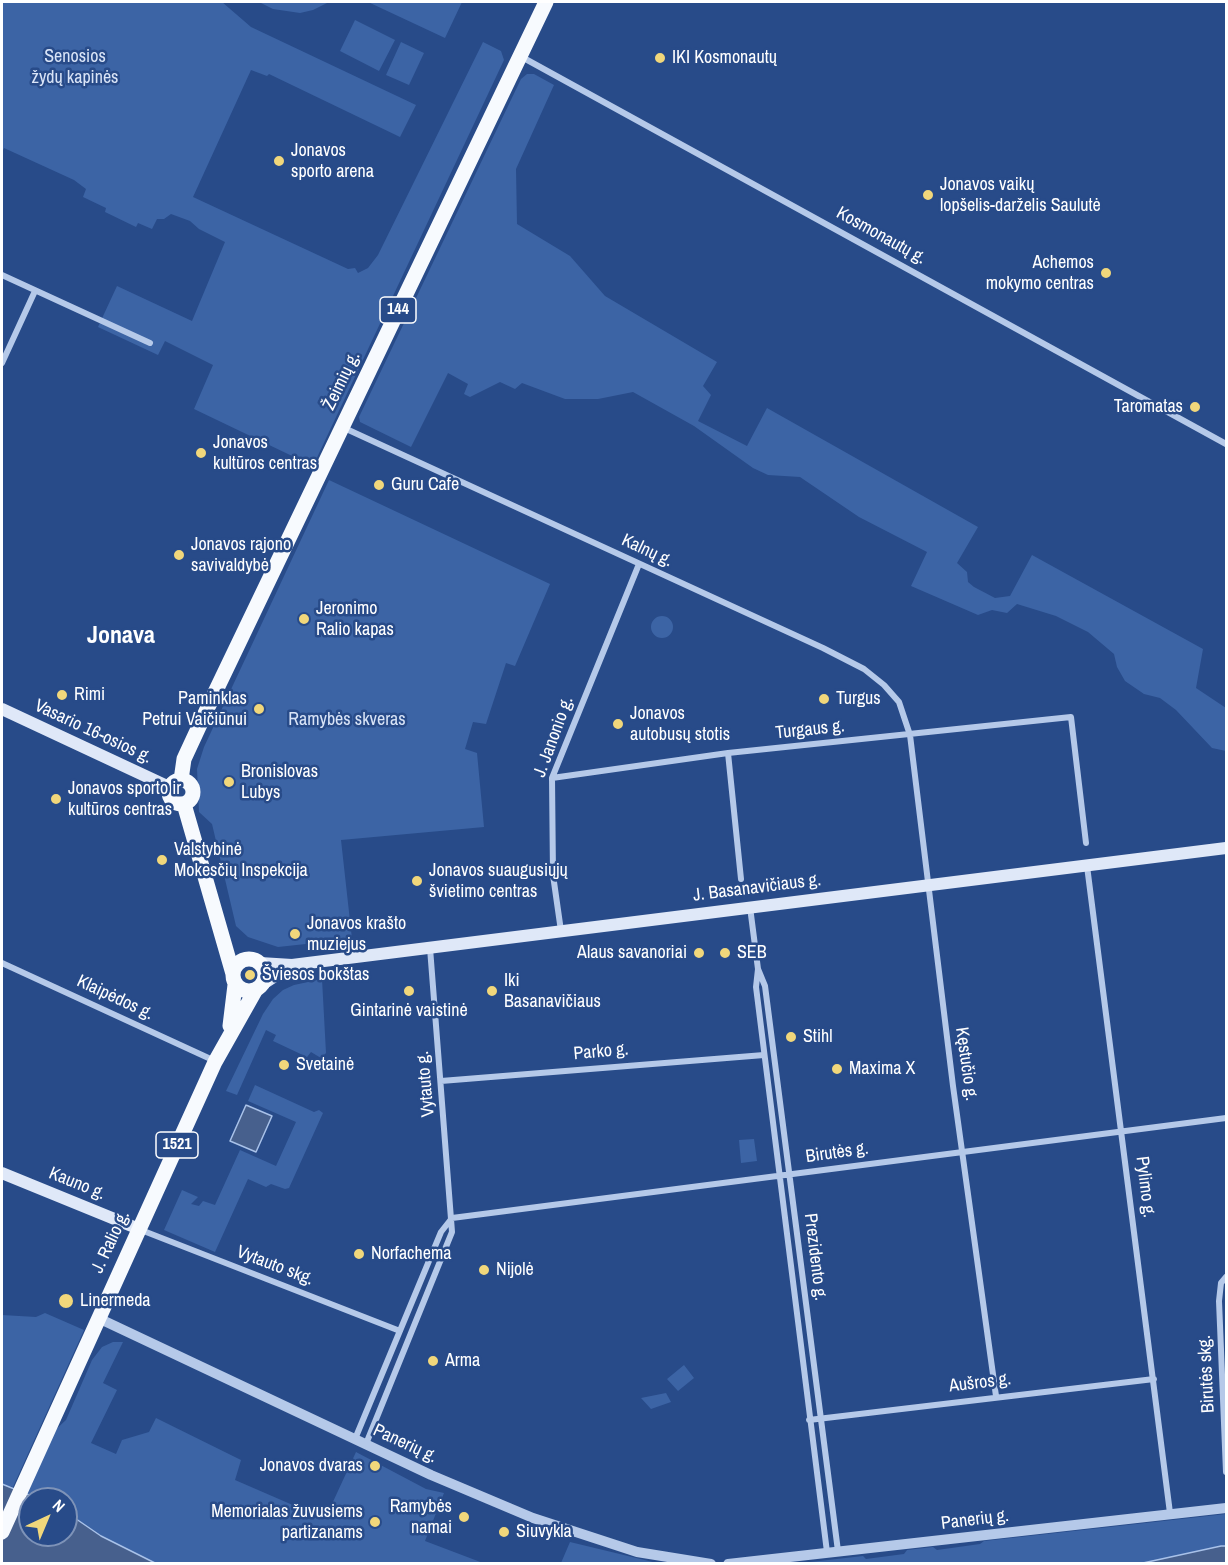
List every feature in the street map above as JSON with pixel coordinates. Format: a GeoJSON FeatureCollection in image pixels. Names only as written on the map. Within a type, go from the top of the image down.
{"type":"FeatureCollection","features":[{"type":"Feature","properties":{"kind":"main road","name":"Žeimių g."},"geometry":{"type":"LineString","coordinates":[[175,784],[184,759],[546,2]]}},
{"type":"Feature","properties":{"kind":"main road","name":"Vasario 16-osios g."},"geometry":{"type":"LineString","coordinates":[[2,709],[175,784]]}},
{"type":"Feature","properties":{"kind":"main road"},"geometry":{"type":"LineString","coordinates":[[175,784],[170,799],[176,804],[184,804],[234,980],[244,991],[259,987],[265,973],[220,929]]}},
{"type":"Feature","properties":{"kind":"main road","name":"J. Basanavičiaus g."},"geometry":{"type":"LineString","coordinates":[[255,961],[292,965],[1227,848]]}},
{"type":"Feature","properties":{"kind":"main road"},"geometry":{"type":"LineString","coordinates":[[234,980],[240,961],[255,961]]}},
{"type":"Feature","properties":{"kind":"main road","name":"J. Basanavičiaus g."},"geometry":{"type":"LineString","coordinates":[[259,987],[292,965]]}},
{"type":"Feature","properties":{"kind":"main road","name":"J. Ralio g."},"geometry":{"type":"LineString","coordinates":[[228,1035],[234,980]]}},
{"type":"Feature","properties":{"kind":"main road","name":"J. Ralio g."},"geometry":{"type":"LineString","coordinates":[[2,1532],[215,1062],[228,1035],[259,987]]}},
{"type":"Feature","properties":{"kind":"main road","name":"Kauno g."},"geometry":{"type":"LineString","coordinates":[[2,1173],[139,1229]]}},
{"type":"Feature","properties":{"kind":"street","name":"Kosmonautų g."},"geometry":{"type":"LineString","coordinates":[[519,56],[1227,444]]}},
{"type":"Feature","properties":{"kind":"street"},"geometry":{"type":"LineString","coordinates":[[2,275],[150,343]]}},
{"type":"Feature","properties":{"kind":"street"},"geometry":{"type":"LineString","coordinates":[[2,363],[34,291]]}},
{"type":"Feature","properties":{"kind":"street","name":"Kalnų g."},"geometry":{"type":"LineString","coordinates":[[342,427],[864,669],[885,685],[899,702],[910,735]]}},
{"type":"Feature","properties":{"kind":"street","name":"J. Janonio g."},"geometry":{"type":"LineString","coordinates":[[561,931],[553,875],[552,777],[639,564]]}},
{"type":"Feature","properties":{"kind":"street","name":"Turgaus g."},"geometry":{"type":"LineString","coordinates":[[552,777],[728,753],[1071,717],[1086,843]]}},
{"type":"Feature","properties":{"kind":"street","name":"Kęstučio g."},"geometry":{"type":"LineString","coordinates":[[910,735],[927,885],[996,1396]]}},
{"type":"Feature","properties":{"kind":"street"},"geometry":{"type":"LineString","coordinates":[[728,753],[741,879]]}},
{"type":"Feature","properties":{"kind":"street","name":"Pylimo g."},"geometry":{"type":"LineString","coordinates":[[1087,865],[1123,1130],[1170,1512]]}},
{"type":"Feature","properties":{"kind":"street","name":"Prezidento g."},"geometry":{"type":"LineString","coordinates":[[750,907],[758,969],[756,987],[809,1420],[832,1552]]}},
{"type":"Feature","properties":{"kind":"street","name":"Vytauto g."},"geometry":{"type":"LineString","coordinates":[[361,1441],[452,1233],[430,948]]}},
{"type":"Feature","properties":{"kind":"street","name":"Klaipėdos g."},"geometry":{"type":"LineString","coordinates":[[2,963],[215,1062]]}},
{"type":"Feature","properties":{"kind":"street","name":"Prezidento g."},"geometry":{"type":"LineString","coordinates":[[758,969],[765,986],[820,1418],[832,1552]]}},
{"type":"Feature","properties":{"kind":"street","name":"Parko g."},"geometry":{"type":"LineString","coordinates":[[441,1081],[764,1054]]}},
{"type":"Feature","properties":{"kind":"street","name":"Birutės g."},"geometry":{"type":"LineString","coordinates":[[452,1218],[1227,1118]]}},
{"type":"Feature","properties":{"kind":"street"},"geometry":{"type":"LineString","coordinates":[[361,1441],[400,1331],[441,1232],[452,1218]]}},
{"type":"Feature","properties":{"kind":"street","name":"Vytauto skg."},"geometry":{"type":"LineString","coordinates":[[139,1229],[400,1331]]}},
{"type":"Feature","properties":{"kind":"street","name":"Birutės skg."},"geometry":{"type":"LineString","coordinates":[[1227,1277],[1221,1283],[1219,1291],[1227,1472]]}},
{"type":"Feature","properties":{"kind":"street","name":"Panerių g."},"geometry":{"type":"LineString","coordinates":[[98,1318],[431,1475],[569,1532],[637,1552],[711,1563]]}},
{"type":"Feature","properties":{"kind":"street","name":"Aušros g."},"geometry":{"type":"LineString","coordinates":[[809,1420],[1154,1378]]}},
{"type":"Feature","properties":{"kind":"street","name":"Panerių g."},"geometry":{"type":"LineString","coordinates":[[728,1563],[1170,1512],[1227,1508]]}},
{"type":"Feature","properties":{"kind":"green space","name":"Senosios žydų kapinės"},"geometry":{"type":"Polygon","coordinates":[[[2,2],[222,2],[251,27],[416,105],[400,137],[269,74],[267,76],[251,70],[193,197],[348,269],[355,268],[358,273],[368,268],[378,255],[483,42],[501,51],[504,60],[313,466],[194,409],[213,365],[165,341],[158,355],[98,327],[117,286],[192,321],[225,242],[199,229],[190,221],[171,214],[164,219],[157,219],[152,229],[138,223],[136,227],[105,212],[106,208],[83,197],[86,189],[74,180],[4,148],[2,152],[2,2]]]}},
{"type":"Feature","properties":{"kind":"green space"},"geometry":{"type":"Polygon","coordinates":[[[259,2],[329,2],[313,10],[300,13],[273,9],[259,2]]]}},
{"type":"Feature","properties":{"kind":"green space"},"geometry":{"type":"Polygon","coordinates":[[[368,2],[462,2],[445,38],[368,2]]]}},
{"type":"Feature","properties":{"kind":"green space"},"geometry":{"type":"Polygon","coordinates":[[[355,20],[395,40],[379,71],[340,51],[355,20]]]}},
{"type":"Feature","properties":{"kind":"green space"},"geometry":{"type":"Polygon","coordinates":[[[401,42],[424,53],[409,85],[386,75],[401,42]]]}},
{"type":"Feature","properties":{"kind":"green space"},"geometry":{"type":"Polygon","coordinates":[[[527,74],[534,74],[554,85],[516,169],[517,224],[570,256],[605,296],[717,362],[703,386],[711,395],[698,421],[747,446],[767,408],[978,527],[957,563],[967,572],[968,582],[974,587],[995,598],[1010,596],[1032,555],[1203,649],[1196,688],[1226,708],[1226,751],[1212,748],[1176,710],[1160,698],[1144,694],[1125,681],[1117,667],[1114,654],[1088,632],[1056,616],[1017,604],[1007,613],[992,610],[978,615],[911,586],[927,552],[859,517],[800,477],[768,475],[753,468],[694,426],[633,392],[598,399],[565,399],[522,383],[515,389],[500,382],[470,397],[464,394],[468,384],[448,373],[411,447],[360,422],[359,417],[521,79],[527,74]]]}},
{"type":"Feature","properties":{"kind":"green space","name":"Ramybės skveras"},"geometry":{"type":"Polygon","coordinates":[[[329,480],[550,584],[515,666],[506,663],[486,724],[473,722],[465,749],[477,753],[484,827],[341,840],[352,939],[278,947],[248,937],[236,926],[212,824],[199,812],[197,769],[204,747],[329,480]]]}},
{"type":"Feature","properties":{"kind":"green space"},"geometry":{"type":"Polygon","coordinates":[[[658,616],[666,616],[673,623],[673,631],[666,638],[658,638],[651,631],[651,623],[658,616]]]}},
{"type":"Feature","properties":{"kind":"green space"},"geometry":{"type":"Polygon","coordinates":[[[322,979],[326,1053],[321,1058],[311,1052],[307,1057],[273,1041],[276,1035],[266,1030],[237,1095],[226,1091],[263,1014],[273,999],[283,990],[294,985],[322,979]]]}},
{"type":"Feature","properties":{"kind":"green space"},"geometry":{"type":"Polygon","coordinates":[[[255,1085],[314,1112],[319,1110],[323,1113],[289,1188],[285,1189],[271,1184],[266,1187],[248,1179],[215,1252],[164,1230],[182,1190],[198,1197],[191,1204],[199,1206],[203,1201],[215,1205],[240,1150],[276,1166],[296,1122],[248,1101],[255,1085]]]}},
{"type":"Feature","properties":{"kind":"green space"},"geometry":{"type":"Polygon","coordinates":[[[754,1139],[757,1161],[741,1163],[739,1140],[754,1139]]]}},
{"type":"Feature","properties":{"kind":"green space"},"geometry":{"type":"Polygon","coordinates":[[[45,1313],[84,1330],[13,1487],[2,1484],[2,1315],[36,1317],[45,1313]]]}},
{"type":"Feature","properties":{"kind":"green space"},"geometry":{"type":"Polygon","coordinates":[[[113,1342],[123,1342],[103,1383],[117,1390],[91,1443],[116,1454],[122,1440],[149,1432],[156,1418],[241,1460],[235,1480],[325,1519],[356,1452],[426,1489],[444,1493],[425,1541],[483,1563],[155,1563],[101,1536],[78,1520],[78,1487],[29,1487],[53,1432],[66,1420],[92,1360],[102,1347],[113,1342]]]}},
{"type":"Feature","properties":{"kind":"green space"},"geometry":{"type":"Polygon","coordinates":[[[684,1365],[694,1378],[678,1391],[667,1379],[684,1365]]]}},
{"type":"Feature","properties":{"kind":"green space"},"geometry":{"type":"Polygon","coordinates":[[[666,1393],[671,1402],[651,1409],[641,1398],[666,1393]]]}},
{"type":"Feature","properties":{"kind":"green space"},"geometry":{"type":"Polygon","coordinates":[[[1226,1514],[1226,1546],[1143,1563],[793,1564],[863,1556],[866,1559],[904,1554],[907,1550],[933,1547],[937,1550],[980,1544],[984,1541],[1226,1514]]]}},
{"type":"Feature","properties":{"kind":"green space"},"geometry":{"type":"Polygon","coordinates":[[[570,1542],[657,1563],[561,1563],[570,1542]]]}},
{"type":"Feature","properties":{"kind":"shaded area"},"geometry":{"type":"Polygon","coordinates":[[[246,1105],[272,1116],[256,1152],[230,1141],[246,1105]]]}},
{"type":"Feature","properties":{"kind":"shaded area"},"geometry":{"type":"Polygon","coordinates":[[[2,1484],[18,1490],[18,1547],[78,1547],[78,1520],[101,1536],[155,1563],[2,1563],[2,1484]]]}},
{"type":"Feature","properties":{"kind":"shaded area"},"geometry":{"type":"Polygon","coordinates":[[[1226,1546],[1226,1563],[1143,1563],[1226,1546]]]}},
{"type":"Feature","properties":{"kind":"place","name":"IKI Kosmonautų"},"geometry":{"type":"Point","coordinates":[660,58]}},
{"type":"Feature","properties":{"kind":"place","name":"Jonavos sporto arena"},"geometry":{"type":"Point","coordinates":[279,161]}},
{"type":"Feature","properties":{"kind":"place","name":"Jonavos vaikų lopšelis-darželis Saulutė"},"geometry":{"type":"Point","coordinates":[928,195]}},
{"type":"Feature","properties":{"kind":"place","name":"Achemos mokymo centras"},"geometry":{"type":"Point","coordinates":[1106,273]}},
{"type":"Feature","properties":{"kind":"place","name":"Taromatas"},"geometry":{"type":"Point","coordinates":[1195,407]}},
{"type":"Feature","properties":{"kind":"place","name":"Jonavos kultūros centras"},"geometry":{"type":"Point","coordinates":[201,453]}},
{"type":"Feature","properties":{"kind":"place","name":"Guru Cafe"},"geometry":{"type":"Point","coordinates":[379,485]}},
{"type":"Feature","properties":{"kind":"place","name":"Jonavos rajono savivaldybė"},"geometry":{"type":"Point","coordinates":[179,555]}},
{"type":"Feature","properties":{"kind":"place","name":"Jeronimo Ralio kapas"},"geometry":{"type":"Point","coordinates":[304,619]}},
{"type":"Feature","properties":{"kind":"place","name":"Rimi"},"geometry":{"type":"Point","coordinates":[62,695]}},
{"type":"Feature","properties":{"kind":"place","name":"Turgus"},"geometry":{"type":"Point","coordinates":[824,699]}},
{"type":"Feature","properties":{"kind":"place","name":"Paminklas Petrui Vaičiūnui"},"geometry":{"type":"Point","coordinates":[259,709]}},
{"type":"Feature","properties":{"kind":"place","name":"Jonavos autobusų stotis"},"geometry":{"type":"Point","coordinates":[618,724]}},
{"type":"Feature","properties":{"kind":"place","name":"Bronislovas Lubys"},"geometry":{"type":"Point","coordinates":[229,782]}},
{"type":"Feature","properties":{"kind":"place","name":"Jonavos sporto ir kultūros centras"},"geometry":{"type":"Point","coordinates":[56,799]}},
{"type":"Feature","properties":{"kind":"place","name":"Valstybinė Mokesčių Inspekcija"},"geometry":{"type":"Point","coordinates":[162,860]}},
{"type":"Feature","properties":{"kind":"place","name":"Jonavos suaugusiųjų švietimo centras"},"geometry":{"type":"Point","coordinates":[417,881]}},
{"type":"Feature","properties":{"kind":"place","name":"Jonavos krašto muziejus"},"geometry":{"type":"Point","coordinates":[295,934]}},
{"type":"Feature","properties":{"kind":"place","name":"Alaus savanoriai"},"geometry":{"type":"Point","coordinates":[699,953]}},
{"type":"Feature","properties":{"kind":"place","name":"SEB"},"geometry":{"type":"Point","coordinates":[725,953]}},
{"type":"Feature","properties":{"kind":"place","name":"Šviesos bokštas"},"geometry":{"type":"Point","coordinates":[250,975]}},
{"type":"Feature","properties":{"kind":"place","name":"Gintarinė vaistinė"},"geometry":{"type":"Point","coordinates":[409,991]}},
{"type":"Feature","properties":{"kind":"place","name":"Iki Basanavičiaus"},"geometry":{"type":"Point","coordinates":[492,991]}},
{"type":"Feature","properties":{"kind":"place","name":"Stihl"},"geometry":{"type":"Point","coordinates":[791,1037]}},
{"type":"Feature","properties":{"kind":"place","name":"Svetainė"},"geometry":{"type":"Point","coordinates":[284,1065]}},
{"type":"Feature","properties":{"kind":"place","name":"Maxima X"},"geometry":{"type":"Point","coordinates":[837,1069]}},
{"type":"Feature","properties":{"kind":"place","name":"Norfachema"},"geometry":{"type":"Point","coordinates":[359,1254]}},
{"type":"Feature","properties":{"kind":"place","name":"Nijolė"},"geometry":{"type":"Point","coordinates":[484,1270]}},
{"type":"Feature","properties":{"kind":"place","name":"Linermeda"},"geometry":{"type":"Point","coordinates":[66,1301]}},
{"type":"Feature","properties":{"kind":"place","name":"Arma"},"geometry":{"type":"Point","coordinates":[433,1361]}},
{"type":"Feature","properties":{"kind":"place","name":"Jonavos dvaras"},"geometry":{"type":"Point","coordinates":[375,1466]}},
{"type":"Feature","properties":{"kind":"place","name":"Ramybės namai"},"geometry":{"type":"Point","coordinates":[464,1517]}},
{"type":"Feature","properties":{"kind":"place","name":"Memorialas žuvusiems partizanams"},"geometry":{"type":"Point","coordinates":[375,1522]}},
{"type":"Feature","properties":{"kind":"place","name":"Siuvykla"},"geometry":{"type":"Point","coordinates":[504,1532]}},
{"type":"Feature","properties":{"kind":"district","name":"Jonava"},"geometry":{"type":"Point","coordinates":[121,637]}}]}
